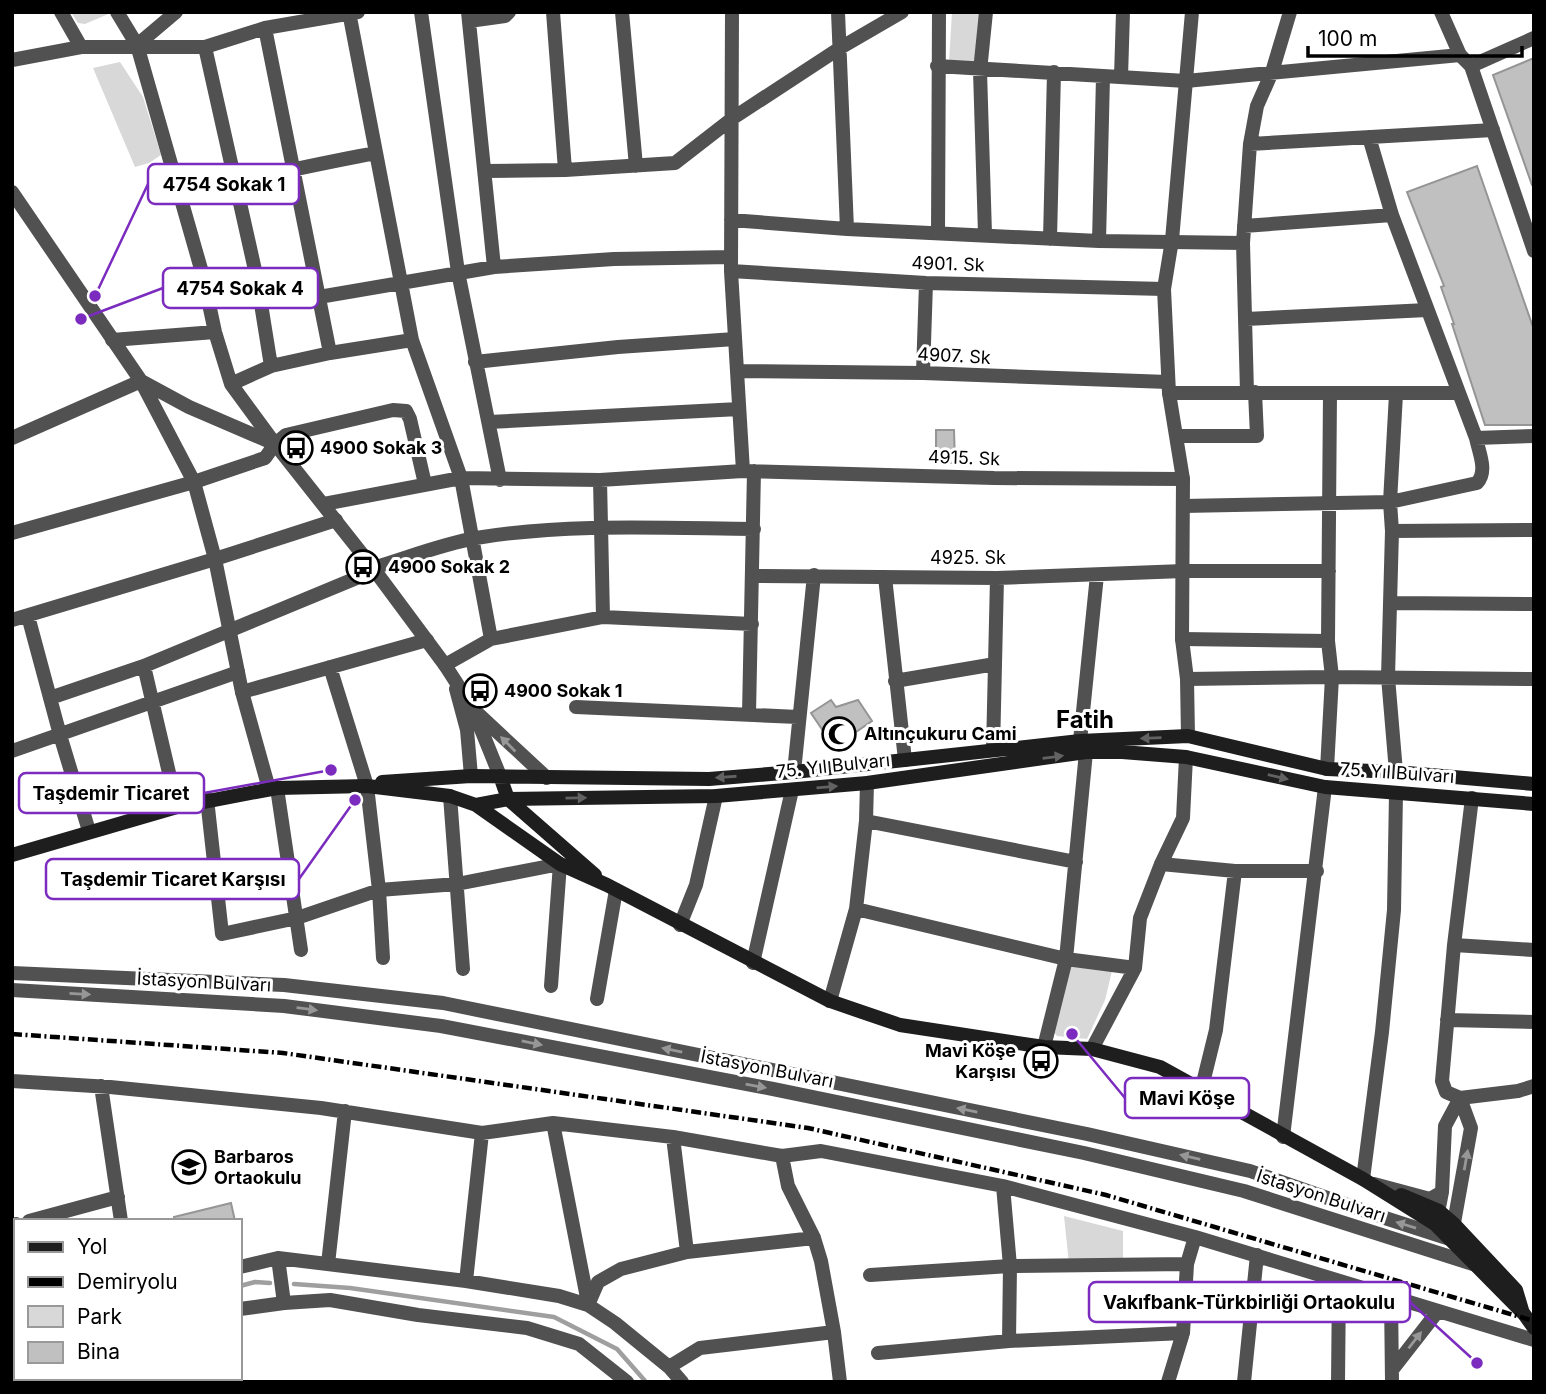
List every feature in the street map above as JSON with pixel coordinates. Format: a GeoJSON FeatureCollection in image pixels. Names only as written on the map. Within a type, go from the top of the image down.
{"type":"FeatureCollection","features":[{"type":"Feature","properties":{"kind":"main road","name":"75. Yıl Bulvarı"},"geometry":{"type":"LineString","coordinates":[[476,805],[508,799],[716,796],[867,783],[1083,747],[1188,736],[1327,769],[1534,784]]}},
{"type":"Feature","properties":{"kind":"main road","name":"75. Yıl Bulvarı"},"geometry":{"type":"LineString","coordinates":[[367,786],[385,781],[471,776],[709,779],[993,750],[1083,747],[1186,757],[1325,788],[1534,804]]}},
{"type":"Feature","properties":{"kind":"main road"},"geometry":{"type":"LineString","coordinates":[[471,776],[469,789],[476,805]]}},
{"type":"Feature","properties":{"kind":"main road"},"geometry":{"type":"LineString","coordinates":[[500,776],[508,799],[611,888]]}},
{"type":"Feature","properties":{"kind":"main road"},"geometry":{"type":"LineString","coordinates":[[12,855],[207,799],[273,788],[367,786],[450,796],[476,805],[561,864],[830,1001],[900,1025],[1044,1047],[1092,1049],[1160,1067],[1283,1137],[1437,1217],[1453,1232],[1477,1265],[1534,1328]]}},
{"type":"Feature","properties":{"kind":"main road"},"geometry":{"type":"LineString","coordinates":[[1472,1243],[1516,1290],[1524,1314]]}},
{"type":"Feature","properties":{"kind":"street"},"geometry":{"type":"LineString","coordinates":[[61,12],[81,47]]}},
{"type":"Feature","properties":{"kind":"street"},"geometry":{"type":"LineString","coordinates":[[117,12],[137,45],[231,384],[449,671],[472,707],[500,776]]}},
{"type":"Feature","properties":{"kind":"street"},"geometry":{"type":"LineString","coordinates":[[137,45],[176,12]]}},
{"type":"Feature","properties":{"kind":"street"},"geometry":{"type":"LineString","coordinates":[[421,12],[458,272],[500,480]]}},
{"type":"Feature","properties":{"kind":"street"},"geometry":{"type":"LineString","coordinates":[[495,267],[469,17],[505,16],[509,12]]}},
{"type":"Feature","properties":{"kind":"street"},"geometry":{"type":"LineString","coordinates":[[553,12],[565,170]]}},
{"type":"Feature","properties":{"kind":"street"},"geometry":{"type":"LineString","coordinates":[[622,12],[636,166]]}},
{"type":"Feature","properties":{"kind":"street"},"geometry":{"type":"LineString","coordinates":[[732,12],[731,264],[739,409],[749,471],[754,528],[749,714]]}},
{"type":"Feature","properties":{"kind":"street"},"geometry":{"type":"LineString","coordinates":[[838,12],[847,229]]}},
{"type":"Feature","properties":{"kind":"street"},"geometry":{"type":"LineString","coordinates":[[486,171],[565,170],[675,163],[733,118],[840,48],[902,12]]}},
{"type":"Feature","properties":{"kind":"street"},"geometry":{"type":"LineString","coordinates":[[938,233],[939,12]]}},
{"type":"Feature","properties":{"kind":"street"},"geometry":{"type":"LineString","coordinates":[[985,234],[981,71],[986,12]]}},
{"type":"Feature","properties":{"kind":"street"},"geometry":{"type":"LineString","coordinates":[[1121,77],[1123,12]]}},
{"type":"Feature","properties":{"kind":"street"},"geometry":{"type":"LineString","coordinates":[[1188,736],[1187,679],[1182,639],[1183,479],[1169,388],[1164,289],[1172,240],[1192,12]]}},
{"type":"Feature","properties":{"kind":"street"},"geometry":{"type":"LineString","coordinates":[[1178,436],[1257,436],[1251,392],[1243,243],[1250,144],[1257,106],[1272,72],[1290,12]]}},
{"type":"Feature","properties":{"kind":"street"},"geometry":{"type":"LineString","coordinates":[[1441,12],[1460,55],[1471,66],[1534,251]]}},
{"type":"Feature","properties":{"kind":"street"},"geometry":{"type":"LineString","coordinates":[[12,60],[81,47],[205,47],[265,27],[353,13],[376,153],[412,340],[461,478],[491,639]]}},
{"type":"Feature","properties":{"kind":"street"},"geometry":{"type":"LineString","coordinates":[[265,27],[330,353]]}},
{"type":"Feature","properties":{"kind":"street"},"geometry":{"type":"LineString","coordinates":[[1471,66],[1534,38]]}},
{"type":"Feature","properties":{"kind":"street"},"geometry":{"type":"LineString","coordinates":[[205,47],[257,279],[271,366]]}},
{"type":"Feature","properties":{"kind":"street"},"geometry":{"type":"LineString","coordinates":[[937,66],[981,71],[1054,72],[1186,81],[1460,55]]}},
{"type":"Feature","properties":{"kind":"street"},"geometry":{"type":"LineString","coordinates":[[1050,239],[1054,72]]}},
{"type":"Feature","properties":{"kind":"street"},"geometry":{"type":"LineString","coordinates":[[1099,241],[1103,77]]}},
{"type":"Feature","properties":{"kind":"street"},"geometry":{"type":"LineString","coordinates":[[1250,144],[1493,130]]}},
{"type":"Feature","properties":{"kind":"street"},"geometry":{"type":"LineString","coordinates":[[1183,506],[1390,502],[1477,483],[1481,479],[1483,468],[1476,438],[1392,215],[1369,137]]}},
{"type":"Feature","properties":{"kind":"street"},"geometry":{"type":"LineString","coordinates":[[178,193],[376,153]]}},
{"type":"Feature","properties":{"kind":"street"},"geometry":{"type":"LineString","coordinates":[[12,192],[141,381],[194,482],[215,559],[242,692],[273,788],[301,950]]}},
{"type":"Feature","properties":{"kind":"street"},"geometry":{"type":"LineString","coordinates":[[1244,226],[1392,215]]}},
{"type":"Feature","properties":{"kind":"street"},"geometry":{"type":"LineString","coordinates":[[731,220],[1050,239],[1243,243]]}},
{"type":"Feature","properties":{"kind":"street","name":"4901. Sk"},"geometry":{"type":"LineString","coordinates":[[319,297],[495,267],[614,259],[731,264],[926,283],[1164,289]]}},
{"type":"Feature","properties":{"kind":"street"},"geometry":{"type":"LineString","coordinates":[[923,373],[926,283]]}},
{"type":"Feature","properties":{"kind":"street"},"geometry":{"type":"LineString","coordinates":[[1246,319],[1427,310]]}},
{"type":"Feature","properties":{"kind":"street"},"geometry":{"type":"LineString","coordinates":[[112,340],[215,332]]}},
{"type":"Feature","properties":{"kind":"street"},"geometry":{"type":"LineString","coordinates":[[475,362],[618,347],[735,339]]}},
{"type":"Feature","properties":{"kind":"street"},"geometry":{"type":"LineString","coordinates":[[231,384],[271,366],[412,340]]}},
{"type":"Feature","properties":{"kind":"street","name":"4907. Sk"},"geometry":{"type":"LineString","coordinates":[[737,371],[923,373],[1251,392],[1458,393]]}},
{"type":"Feature","properties":{"kind":"street"},"geometry":{"type":"LineString","coordinates":[[14,435],[141,381]]}},
{"type":"Feature","properties":{"kind":"street"},"geometry":{"type":"LineString","coordinates":[[141,381],[189,407],[275,444]]}},
{"type":"Feature","properties":{"kind":"street"},"geometry":{"type":"LineString","coordinates":[[1327,769],[1332,677],[1328,641],[1330,393]]}},
{"type":"Feature","properties":{"kind":"street"},"geometry":{"type":"LineString","coordinates":[[1396,394],[1390,502],[1392,531],[1388,677],[1396,772]]}},
{"type":"Feature","properties":{"kind":"street"},"geometry":{"type":"LineString","coordinates":[[489,422],[739,409]]}},
{"type":"Feature","properties":{"kind":"street"},"geometry":{"type":"LineString","coordinates":[[12,533],[194,482],[265,458],[286,435],[393,410],[406,411],[425,484]]}},
{"type":"Feature","properties":{"kind":"street"},"geometry":{"type":"LineString","coordinates":[[1476,438],[1534,436]]}},
{"type":"Feature","properties":{"kind":"street","name":"4915. Sk"},"geometry":{"type":"LineString","coordinates":[[324,504],[461,478],[600,480],[749,471],[994,478],[1183,479]]}},
{"type":"Feature","properties":{"kind":"street"},"geometry":{"type":"LineString","coordinates":[[600,480],[603,617]]}},
{"type":"Feature","properties":{"kind":"street"},"geometry":{"type":"LineString","coordinates":[[12,620],[336,520]]}},
{"type":"Feature","properties":{"kind":"street"},"geometry":{"type":"LineString","coordinates":[[373,568],[473,538],[535,531],[599,528],[754,528]]}},
{"type":"Feature","properties":{"kind":"street"},"geometry":{"type":"LineString","coordinates":[[1392,531],[1534,530]]}},
{"type":"Feature","properties":{"kind":"street","name":"4925. Sk"},"geometry":{"type":"LineString","coordinates":[[753,576],[997,578],[1184,571],[1329,572]]}},
{"type":"Feature","properties":{"kind":"street"},"geometry":{"type":"LineString","coordinates":[[794,772],[814,575]]}},
{"type":"Feature","properties":{"kind":"street"},"geometry":{"type":"LineString","coordinates":[[1044,1047],[1066,959],[1076,862],[1097,575]]}},
{"type":"Feature","properties":{"kind":"street"},"geometry":{"type":"LineString","coordinates":[[50,698],[144,666],[359,577]]}},
{"type":"Feature","properties":{"kind":"street"},"geometry":{"type":"LineString","coordinates":[[885,578],[894,681],[905,760]]}},
{"type":"Feature","properties":{"kind":"street"},"geometry":{"type":"LineString","coordinates":[[993,750],[997,578]]}},
{"type":"Feature","properties":{"kind":"street"},"geometry":{"type":"LineString","coordinates":[[1390,603],[1534,604]]}},
{"type":"Feature","properties":{"kind":"street"},"geometry":{"type":"LineString","coordinates":[[28,616],[89,831]]}},
{"type":"Feature","properties":{"kind":"street"},"geometry":{"type":"LineString","coordinates":[[449,671],[491,639],[603,617],[752,624]]}},
{"type":"Feature","properties":{"kind":"street"},"geometry":{"type":"LineString","coordinates":[[1182,639],[1328,641]]}},
{"type":"Feature","properties":{"kind":"street"},"geometry":{"type":"LineString","coordinates":[[242,692],[427,640]]}},
{"type":"Feature","properties":{"kind":"street"},"geometry":{"type":"LineString","coordinates":[[894,681],[995,664]]}},
{"type":"Feature","properties":{"kind":"street"},"geometry":{"type":"LineString","coordinates":[[144,666],[177,807]]}},
{"type":"Feature","properties":{"kind":"street"},"geometry":{"type":"LineString","coordinates":[[330,667],[367,786],[379,890],[383,958]]}},
{"type":"Feature","properties":{"kind":"street"},"geometry":{"type":"LineString","coordinates":[[449,671],[467,730],[471,776]]}},
{"type":"Feature","properties":{"kind":"street"},"geometry":{"type":"LineString","coordinates":[[12,751],[238,672]]}},
{"type":"Feature","properties":{"kind":"street"},"geometry":{"type":"LineString","coordinates":[[1187,679],[1534,679]]}},
{"type":"Feature","properties":{"kind":"street"},"geometry":{"type":"LineString","coordinates":[[472,707],[547,778]]}},
{"type":"Feature","properties":{"kind":"street"},"geometry":{"type":"LineString","coordinates":[[576,707],[798,717]]}},
{"type":"Feature","properties":{"kind":"street"},"geometry":{"type":"LineString","coordinates":[[1092,1049],[1135,968],[1140,918],[1160,864],[1183,818],[1186,757]]}},
{"type":"Feature","properties":{"kind":"street"},"geometry":{"type":"LineString","coordinates":[[830,1001],[856,909],[866,821],[867,783]]}},
{"type":"Feature","properties":{"kind":"street"},"geometry":{"type":"LineString","coordinates":[[1283,1137],[1325,788]]}},
{"type":"Feature","properties":{"kind":"street"},"geometry":{"type":"LineString","coordinates":[[753,963],[792,790]]}},
{"type":"Feature","properties":{"kind":"street"},"geometry":{"type":"LineString","coordinates":[[1396,793],[1394,910],[1367,1181],[1430,1199],[1442,1192]]}},
{"type":"Feature","properties":{"kind":"street"},"geometry":{"type":"LineString","coordinates":[[450,796],[463,969]]}},
{"type":"Feature","properties":{"kind":"street"},"geometry":{"type":"LineString","coordinates":[[680,925],[696,885],[716,796]]}},
{"type":"Feature","properties":{"kind":"street"},"geometry":{"type":"LineString","coordinates":[[1472,798],[1454,944],[1442,1081],[1446,1093],[1460,1098],[1518,1091],[1534,1086]]}},
{"type":"Feature","properties":{"kind":"street"},"geometry":{"type":"LineString","coordinates":[[207,799],[222,934],[297,918],[379,890],[457,884],[561,864],[551,986]]}},
{"type":"Feature","properties":{"kind":"street"},"geometry":{"type":"LineString","coordinates":[[866,821],[1076,862]]}},
{"type":"Feature","properties":{"kind":"street"},"geometry":{"type":"LineString","coordinates":[[1160,864],[1235,871],[1317,871]]}},
{"type":"Feature","properties":{"kind":"street"},"geometry":{"type":"LineString","coordinates":[[1201,1091],[1216,1030],[1235,871]]}},
{"type":"Feature","properties":{"kind":"street"},"geometry":{"type":"LineString","coordinates":[[597,999],[611,888]]}},
{"type":"Feature","properties":{"kind":"street"},"geometry":{"type":"LineString","coordinates":[[856,909],[1066,959],[1135,968]]}},
{"type":"Feature","properties":{"kind":"street"},"geometry":{"type":"LineString","coordinates":[[1454,944],[1534,950]]}},
{"type":"Feature","properties":{"kind":"street","name":"İstasyon Bulvarı"},"geometry":{"type":"LineString","coordinates":[[12,973],[284,985],[443,1003],[1087,1134],[1250,1171],[1373,1214],[1453,1232],[1472,1243]]}},
{"type":"Feature","properties":{"kind":"street","name":"İstasyon Bulvarı"},"geometry":{"type":"LineString","coordinates":[[12,990],[284,1006],[441,1026],[773,1089],[1084,1153],[1244,1191],[1498,1271]]}},
{"type":"Feature","properties":{"kind":"street"},"geometry":{"type":"LineString","coordinates":[[1447,1020],[1534,1022]]}},
{"type":"Feature","properties":{"kind":"street"},"geometry":{"type":"LineString","coordinates":[[12,1081],[101,1086],[345,1111],[482,1133],[553,1123],[673,1137],[782,1156],[821,1151],[1003,1186],[1195,1237],[1534,1339]]}},
{"type":"Feature","properties":{"kind":"street"},"geometry":{"type":"LineString","coordinates":[[101,1086],[121,1219]]}},
{"type":"Feature","properties":{"kind":"street"},"geometry":{"type":"LineString","coordinates":[[1453,1232],[1471,1128],[1460,1098]]}},
{"type":"Feature","properties":{"kind":"street"},"geometry":{"type":"LineString","coordinates":[[1437,1217],[1442,1192],[1446,1126],[1460,1098]]}},
{"type":"Feature","properties":{"kind":"street"},"geometry":{"type":"LineString","coordinates":[[328,1264],[345,1111]]}},
{"type":"Feature","properties":{"kind":"street"},"geometry":{"type":"LineString","coordinates":[[553,1123],[588,1305]]}},
{"type":"Feature","properties":{"kind":"street"},"geometry":{"type":"LineString","coordinates":[[466,1280],[482,1133]]}},
{"type":"Feature","properties":{"kind":"street"},"geometry":{"type":"LineString","coordinates":[[673,1137],[687,1252]]}},
{"type":"Feature","properties":{"kind":"street"},"geometry":{"type":"LineString","coordinates":[[782,1156],[788,1186],[814,1238],[821,1261],[841,1382]]}},
{"type":"Feature","properties":{"kind":"street"},"geometry":{"type":"LineString","coordinates":[[1003,1186],[1010,1266],[1009,1341]]}},
{"type":"Feature","properties":{"kind":"street"},"geometry":{"type":"LineString","coordinates":[[36,1219],[118,1197]]}},
{"type":"Feature","properties":{"kind":"street"},"geometry":{"type":"LineString","coordinates":[[1168,1382],[1183,1333],[1187,1264],[1195,1237]]}},
{"type":"Feature","properties":{"kind":"street"},"geometry":{"type":"LineString","coordinates":[[588,1305],[598,1282],[621,1269],[687,1252],[814,1238]]}},
{"type":"Feature","properties":{"kind":"street"},"geometry":{"type":"LineString","coordinates":[[1244,1382],[1257,1255]]}},
{"type":"Feature","properties":{"kind":"street"},"geometry":{"type":"LineString","coordinates":[[278,1258],[284,1303]]}},
{"type":"Feature","properties":{"kind":"street"},"geometry":{"type":"LineString","coordinates":[[242,1267],[278,1258],[466,1280],[559,1296],[588,1305],[615,1323],[669,1367],[682,1382]]}},
{"type":"Feature","properties":{"kind":"street"},"geometry":{"type":"LineString","coordinates":[[870,1275],[1010,1266],[1187,1264]]}},
{"type":"Feature","properties":{"kind":"street"},"geometry":{"type":"LineString","coordinates":[[1338,1382],[1339,1281]]}},
{"type":"Feature","properties":{"kind":"street"},"geometry":{"type":"LineString","coordinates":[[1391,1296],[1392,1376]]}},
{"type":"Feature","properties":{"kind":"street"},"geometry":{"type":"LineString","coordinates":[[242,1309],[330,1300],[418,1315],[527,1328],[579,1345],[623,1376],[627,1382]]}},
{"type":"Feature","properties":{"kind":"street"},"geometry":{"type":"LineString","coordinates":[[1392,1376],[1438,1311]]}},
{"type":"Feature","properties":{"kind":"street"},"geometry":{"type":"LineString","coordinates":[[669,1367],[701,1348],[834,1332]]}},
{"type":"Feature","properties":{"kind":"street"},"geometry":{"type":"LineString","coordinates":[[878,1353],[1009,1341],[1183,1333]]}},
{"type":"Feature","properties":{"kind":"green space"},"geometry":{"type":"Polygon","coordinates":[[[71,12],[113,12],[85,24],[78,23],[71,12]]]}},
{"type":"Feature","properties":{"kind":"green space"},"geometry":{"type":"Polygon","coordinates":[[[952,12],[981,12],[977,61],[949,62],[952,12]]]}},
{"type":"Feature","properties":{"kind":"green space"},"geometry":{"type":"Polygon","coordinates":[[[120,62],[143,97],[161,155],[149,163],[135,167],[93,68],[120,62]]]}},
{"type":"Feature","properties":{"kind":"green space"},"geometry":{"type":"Polygon","coordinates":[[[1067,961],[1112,971],[1105,1000],[1087,1039],[1057,1036],[1050,1028],[1067,961]]]}},
{"type":"Feature","properties":{"kind":"green space"},"geometry":{"type":"Polygon","coordinates":[[[1064,1216],[1123,1231],[1123,1263],[1069,1264],[1064,1216]]]}},
{"type":"Feature","properties":{"kind":"building"},"geometry":{"type":"Polygon","coordinates":[[[1534,58],[1534,185],[1532,185],[1493,75],[1534,58]]]}},
{"type":"Feature","properties":{"kind":"building"},"geometry":{"type":"Polygon","coordinates":[[[1477,166],[1534,330],[1534,425],[1485,425],[1441,287],[1444,286],[1407,192],[1477,166]]]}},
{"type":"Feature","properties":{"kind":"building"},"geometry":{"type":"Polygon","coordinates":[[[936,430],[954,430],[955,463],[936,463],[936,430]]]}},
{"type":"Feature","properties":{"kind":"building","name":"Altınçukuru Cami"},"geometry":{"type":"Polygon","coordinates":[[[831,700],[836,707],[858,700],[872,721],[834,747],[811,713],[831,700]]]}},
{"type":"Feature","properties":{"kind":"building"},"geometry":{"type":"Polygon","coordinates":[[[231,1203],[235,1219],[174,1219],[231,1203]]]}},
{"type":"Feature","properties":{"kind":"waterway"},"geometry":{"type":"LineString","coordinates":[[242,1285],[255,1282],[270,1283]]}},
{"type":"Feature","properties":{"kind":"waterway"},"geometry":{"type":"LineString","coordinates":[[294,1284],[350,1288],[554,1317],[617,1349],[646,1382]]}},
{"type":"Feature","properties":{"kind":"railway"},"geometry":{"type":"LineString","coordinates":[[12,1034],[283,1053],[808,1128],[1106,1195],[1534,1321]]}},
{"type":"Feature","properties":{"kind":"place","name":"4754 Sokak 1"},"geometry":{"type":"Point","coordinates":[95,296]}},
{"type":"Feature","properties":{"kind":"place","name":"4754 Sokak 4"},"geometry":{"type":"Point","coordinates":[81,319]}},
{"type":"Feature","properties":{"kind":"place","name":"4900 Sokak 3"},"geometry":{"type":"Point","coordinates":[296,448]}},
{"type":"Feature","properties":{"kind":"place","name":"4900 Sokak 2"},"geometry":{"type":"Point","coordinates":[363,567]}},
{"type":"Feature","properties":{"kind":"place","name":"4900 Sokak 1"},"geometry":{"type":"Point","coordinates":[480,691]}},
{"type":"Feature","properties":{"kind":"place","name":"Altınçukuru Cami"},"geometry":{"type":"Point","coordinates":[839,734]}},
{"type":"Feature","properties":{"kind":"place","name":"Taşdemir Ticaret"},"geometry":{"type":"Point","coordinates":[331,770]}},
{"type":"Feature","properties":{"kind":"place","name":"Taşdemir Ticaret Karşısı"},"geometry":{"type":"Point","coordinates":[355,800]}},
{"type":"Feature","properties":{"kind":"place","name":"Mavi Köşe"},"geometry":{"type":"Point","coordinates":[1072,1034]}},
{"type":"Feature","properties":{"kind":"place","name":"Mavi Köşe Karşısı"},"geometry":{"type":"Point","coordinates":[1041,1061]}},
{"type":"Feature","properties":{"kind":"place","name":"Barbaros Ortaokulu"},"geometry":{"type":"Point","coordinates":[189,1167]}},
{"type":"Feature","properties":{"kind":"place","name":"Vakıfbank-Türkbirliği Ortaokulu"},"geometry":{"type":"Point","coordinates":[1477,1363]}},
{"type":"Feature","properties":{"kind":"district","name":"Fatih"},"geometry":{"type":"Point","coordinates":[1085,720]}}]}
